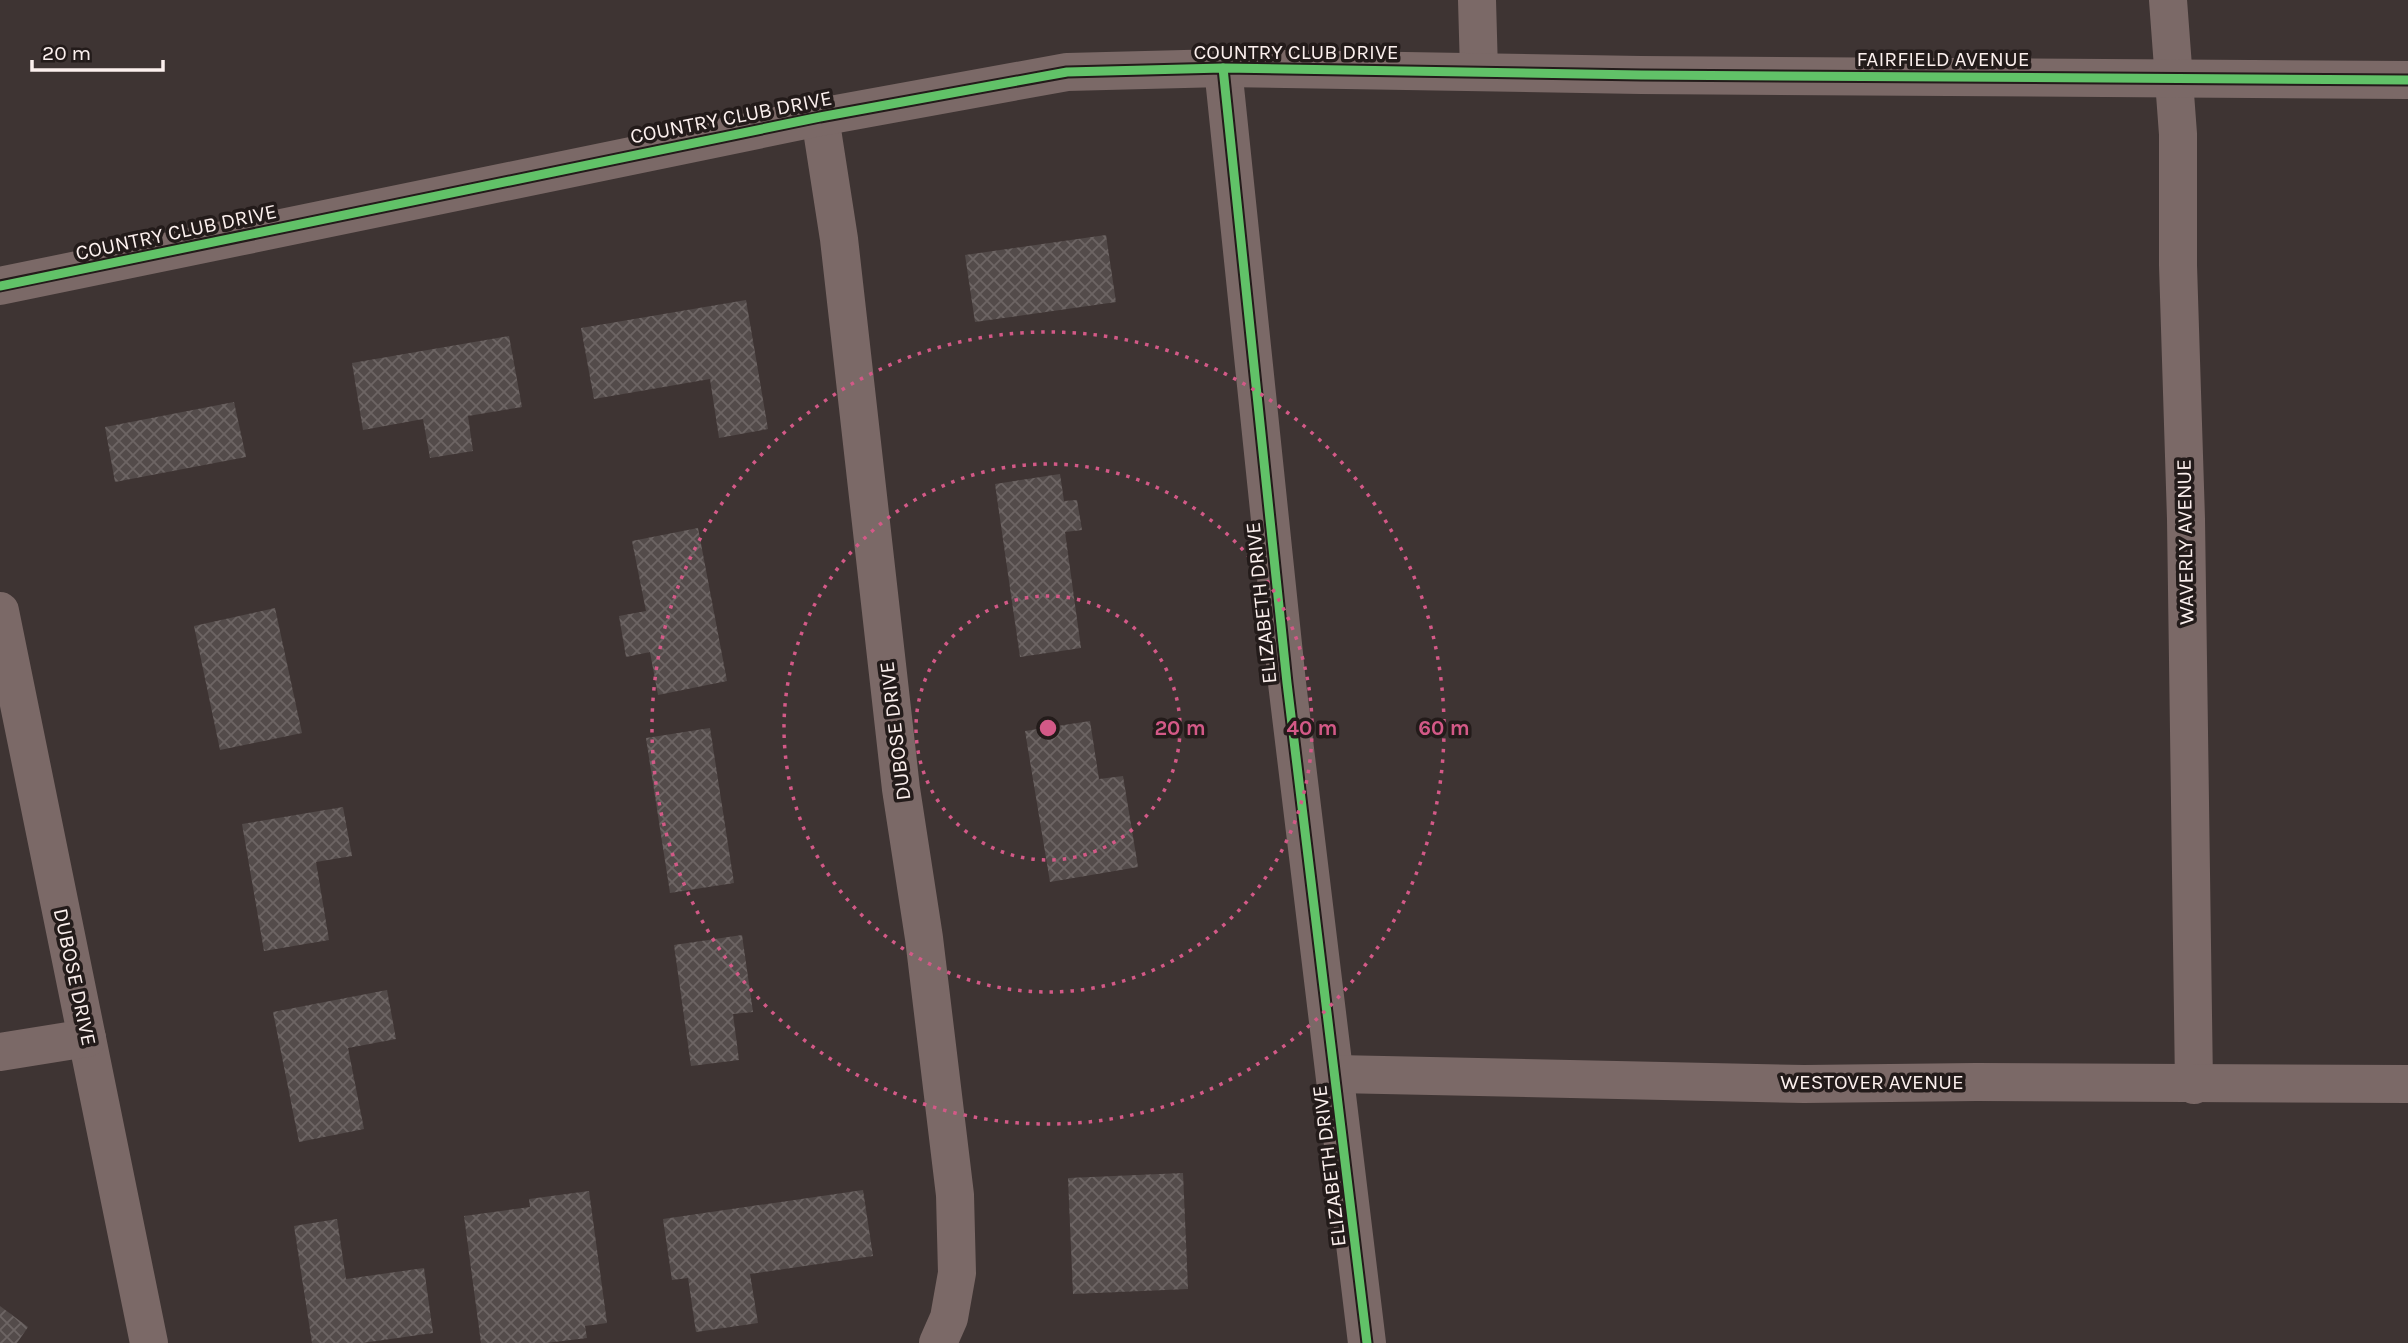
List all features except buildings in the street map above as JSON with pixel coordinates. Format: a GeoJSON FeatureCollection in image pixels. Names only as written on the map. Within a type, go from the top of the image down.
{"type":"FeatureCollection","features":[{"type":"Feature","properties":{"kind":"street"},"geometry":{"type":"LineString","coordinates":[[1477,0],[1479,71]]}},
{"type":"Feature","properties":{"kind":"street","name":"WAVERLY AVENUE"},"geometry":{"type":"LineString","coordinates":[[2168,0],[2178,134],[2178,265],[2186,519],[2194,1085]]}},
{"type":"Feature","properties":{"kind":"street","name":"COUNTRY CLUB DRIVE"},"geometry":{"type":"LineString","coordinates":[[0,286],[820,117],[1067,72],[1223,68],[1479,71]]}},
{"type":"Feature","properties":{"kind":"street","name":"ELIZABETH DRIVE"},"geometry":{"type":"LineString","coordinates":[[1223,68],[1287,683],[1367,1343]]}},
{"type":"Feature","properties":{"kind":"street","name":"FAIRFIELD AVENUE"},"geometry":{"type":"LineString","coordinates":[[1479,71],[1654,75],[2408,80]]}},
{"type":"Feature","properties":{"kind":"street","name":"DUBOSE DRIVE"},"geometry":{"type":"LineString","coordinates":[[820,117],[839,239],[901,789],[924,938],[955,1195],[957,1273],[949,1318],[938,1343]]}},
{"type":"Feature","properties":{"kind":"street","name":"DUBOSE DRIVE"},"geometry":{"type":"LineString","coordinates":[[0,611],[149,1343]]}},
{"type":"Feature","properties":{"kind":"street"},"geometry":{"type":"LineString","coordinates":[[0,1052],[87,1038]]}},
{"type":"Feature","properties":{"kind":"street","name":"WESTOVER AVENUE"},"geometry":{"type":"LineString","coordinates":[[1336,1074],[1804,1084],[2408,1084]]}},
{"type":"Feature","properties":{"kind":"cycle path"},"geometry":{"type":"LineString","coordinates":[[1223,68],[1287,683],[1367,1343]]}},
{"type":"Feature","properties":{"kind":"cycle path"},"geometry":{"type":"LineString","coordinates":[[0,286],[820,117],[1067,72],[1223,68],[1641,75],[2408,80]]}}]}
